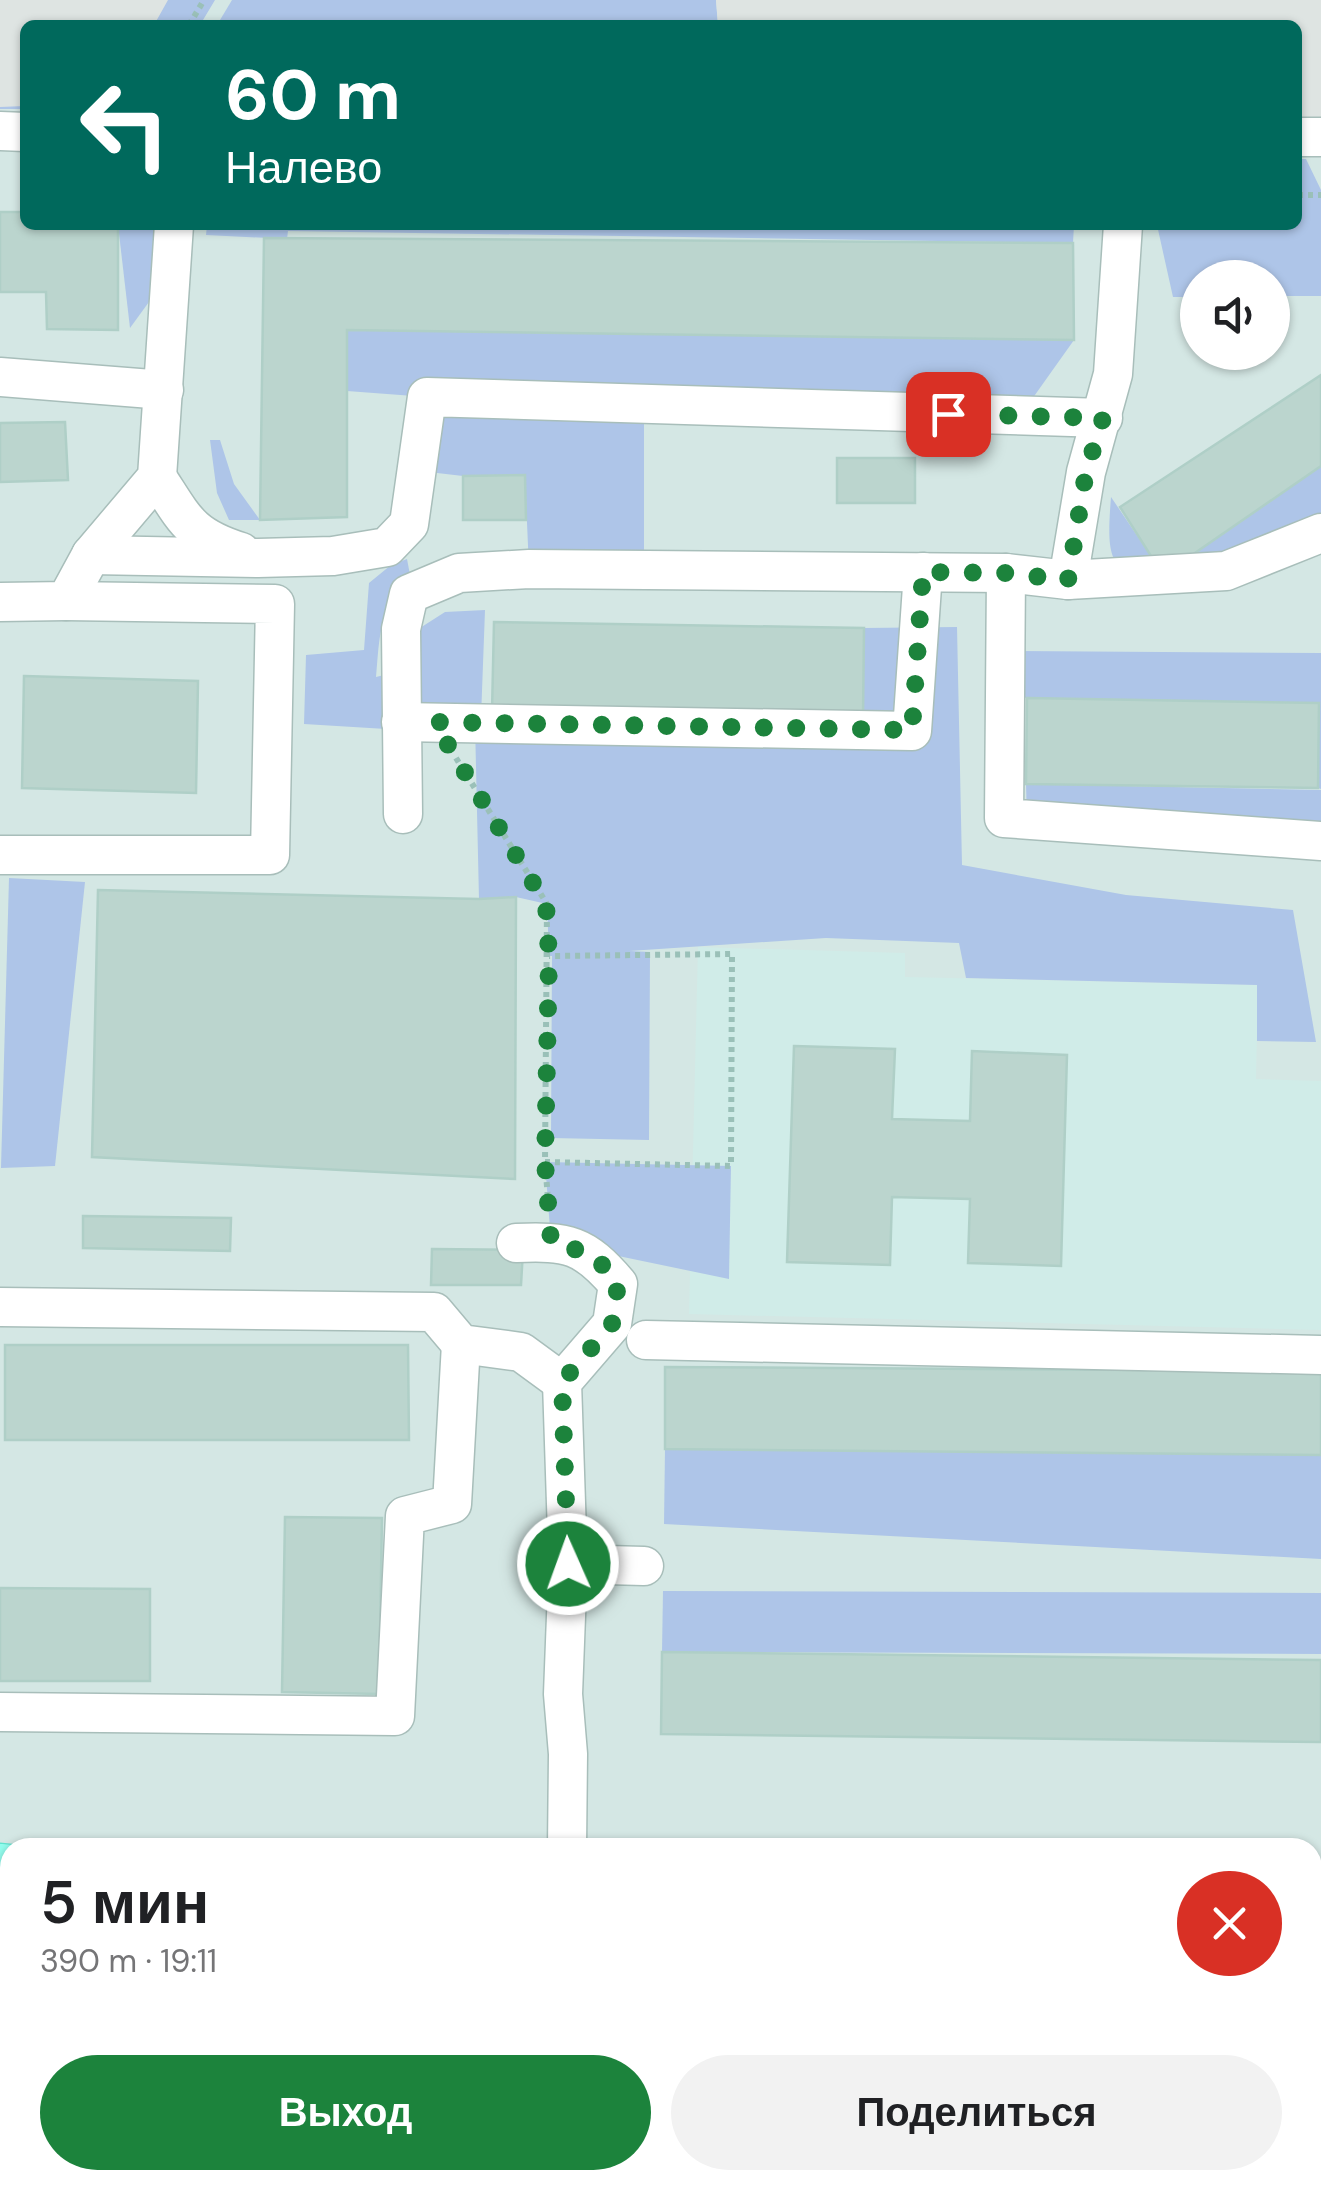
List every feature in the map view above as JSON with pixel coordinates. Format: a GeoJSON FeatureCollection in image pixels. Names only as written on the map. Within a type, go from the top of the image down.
{"type":"FeatureCollection","features":[{"type":"Feature","properties":{"kind":"street"},"geometry":{"type":"LineString","coordinates":[[66,601],[91,555],[157,477],[174,230]]}},
{"type":"Feature","properties":{"kind":"street"},"geometry":{"type":"LineString","coordinates":[[1068,580],[1086,472],[1114,374],[1123,230]]}},
{"type":"Feature","properties":{"kind":"street"},"geometry":{"type":"LineString","coordinates":[[0,377],[164,390]]}},
{"type":"Feature","properties":{"kind":"street"},"geometry":{"type":"LineString","coordinates":[[91,555],[333,556],[387,547],[409,524],[427,397],[1103,418]]}},
{"type":"Feature","properties":{"kind":"street"},"geometry":{"type":"LineString","coordinates":[[157,477],[190,528],[216,544],[258,558]]}},
{"type":"Feature","properties":{"kind":"street"},"geometry":{"type":"LineString","coordinates":[[402,814],[418,722],[400,630],[409,594],[459,574],[529,569],[923,572],[1006,573],[1068,580],[1226,571],[1321,533]]}},
{"type":"Feature","properties":{"kind":"street"},"geometry":{"type":"LineString","coordinates":[[418,722],[912,730],[923,572]]}},
{"type":"Feature","properties":{"kind":"street"},"geometry":{"type":"LineString","coordinates":[[1006,573],[1004,818],[1321,841]]}},
{"type":"Feature","properties":{"kind":"street"},"geometry":{"type":"LineString","coordinates":[[0,602],[275,604],[270,855],[0,855]]}},
{"type":"Feature","properties":{"kind":"street"},"geometry":{"type":"LineString","coordinates":[[534,1242],[594,1255],[618,1284],[612,1324],[562,1382],[568,1564],[563,1694],[568,1754],[567,1838]]}},
{"type":"Feature","properties":{"kind":"street"},"geometry":{"type":"LineString","coordinates":[[0,1307],[434,1312],[462,1344],[521,1352],[562,1382]]}},
{"type":"Feature","properties":{"kind":"street"},"geometry":{"type":"LineString","coordinates":[[646,1340],[1321,1355]]}},
{"type":"Feature","properties":{"kind":"street"},"geometry":{"type":"LineString","coordinates":[[0,1712],[395,1716],[405,1516],[452,1504],[462,1344]]}},
{"type":"Feature","properties":{"kind":"street"},"geometry":{"type":"LineString","coordinates":[[568,1564],[644,1566]]}},
{"type":"Feature","properties":{"kind":"path"},"geometry":{"type":"LineString","coordinates":[[418,722],[546,904],[549,956],[545,1162],[534,1242]]}},
{"type":"Feature","properties":{"kind":"path"},"geometry":{"type":"LineString","coordinates":[[545,1162],[732,1166],[732,954],[549,956]]}},
{"type":"Feature","properties":{"kind":"shaded area"},"geometry":{"type":"Polygon","coordinates":[[[0,0],[1321,0],[1321,1838],[0,1838],[0,0]]]}},
{"type":"Feature","properties":{"kind":"shaded area"},"geometry":{"type":"Polygon","coordinates":[[[0,0],[215,0],[203,20],[20,20],[20,109],[0,109],[0,0]]]}},
{"type":"Feature","properties":{"kind":"shaded area"},"geometry":{"type":"Polygon","coordinates":[[[0,0],[168,0],[157,20],[20,20],[20,106],[0,107],[0,0]]]}},
{"type":"Feature","properties":{"kind":"shaded area"},"geometry":{"type":"Polygon","coordinates":[[[232,0],[716,0],[718,20],[220,20],[232,0]]]}},
{"type":"Feature","properties":{"kind":"shaded area"},"geometry":{"type":"Polygon","coordinates":[[[716,0],[1321,0],[1321,137],[1302,137],[1302,20],[718,20],[716,0]]]}},
{"type":"Feature","properties":{"kind":"shaded area"},"geometry":{"type":"Polygon","coordinates":[[[1302,159],[1306,159],[1321,190],[1321,296],[1290,296],[1290,260],[1180,260],[1180,297],[1173,297],[1158,230],[1302,230],[1302,159]]]}},
{"type":"Feature","properties":{"kind":"shaded area"},"geometry":{"type":"Polygon","coordinates":[[[119,230],[167,230],[154,295],[130,328],[119,230]]]}},
{"type":"Feature","properties":{"kind":"shaded area"},"geometry":{"type":"Polygon","coordinates":[[[206,230],[1074,230],[1073,243],[288,231],[287,239],[206,235],[206,230]]]}},
{"type":"Feature","properties":{"kind":"shaded area"},"geometry":{"type":"Polygon","coordinates":[[[347,330],[1074,340],[1020,416],[644,404],[644,570],[529,569],[525,476],[420,471],[427,397],[347,391],[347,330]]]}},
{"type":"Feature","properties":{"kind":"shaded area"},"geometry":{"type":"Polygon","coordinates":[[[210,440],[220,440],[234,484],[260,520],[229,520],[217,493],[210,440]]]}},
{"type":"Feature","properties":{"kind":"shaded area"},"geometry":{"type":"Polygon","coordinates":[[[1321,466],[1321,519],[1235,567],[1164,575],[1181,592],[1140,579],[1118,565],[1112,555],[1111,497],[1163,574],[1321,466]]]}},
{"type":"Feature","properties":{"kind":"shaded area"},"geometry":{"type":"Polygon","coordinates":[[[407,559],[411,580],[386,613],[379,648],[376,677],[384,675],[386,729],[304,724],[306,655],[364,650],[369,583],[391,565],[407,559]]]}},
{"type":"Feature","properties":{"kind":"shaded area"},"geometry":{"type":"Polygon","coordinates":[[[485,610],[481,718],[863,717],[864,628],[957,627],[962,865],[1126,895],[1293,910],[1316,1042],[1257,1041],[1257,985],[966,978],[959,943],[826,938],[629,951],[650,952],[649,1140],[551,1138],[552,956],[547,904],[516,897],[479,899],[475,723],[422,721],[420,628],[445,612],[485,610]]]}},
{"type":"Feature","properties":{"kind":"shaded area"},"geometry":{"type":"Polygon","coordinates":[[[1006,651],[1321,653],[1321,789],[1318,703],[1027,698],[1006,694],[1006,651]]]}},
{"type":"Feature","properties":{"kind":"shaded area"},"geometry":{"type":"Polygon","coordinates":[[[1026,784],[1321,790],[1321,844],[1027,819],[1026,784]]]}},
{"type":"Feature","properties":{"kind":"shaded area"},"geometry":{"type":"Polygon","coordinates":[[[9,878],[85,882],[55,1166],[1,1168],[9,878]]]}},
{"type":"Feature","properties":{"kind":"shaded area"},"geometry":{"type":"Polygon","coordinates":[[[698,947],[905,953],[905,977],[1258,985],[1256,1079],[1321,1081],[1321,1330],[689,1314],[698,947]]]}},
{"type":"Feature","properties":{"kind":"shaded area"},"geometry":{"type":"Polygon","coordinates":[[[545,1162],[731,1166],[729,1279],[551,1242],[545,1162]]]}},
{"type":"Feature","properties":{"kind":"shaded area"},"geometry":{"type":"Polygon","coordinates":[[[665,1449],[1321,1455],[1321,1559],[664,1524],[665,1449]]]}},
{"type":"Feature","properties":{"kind":"shaded area"},"geometry":{"type":"Polygon","coordinates":[[[663,1591],[1321,1593],[1321,1654],[662,1652],[663,1591]]]}},
{"type":"Feature","properties":{"kind":"building"},"geometry":{"type":"Polygon","coordinates":[[[0,212],[20,212],[20,230],[118,230],[118,330],[47,329],[46,292],[0,292],[0,212]]]}},
{"type":"Feature","properties":{"kind":"building"},"geometry":{"type":"Polygon","coordinates":[[[264,238],[1073,243],[1074,340],[347,330],[347,517],[260,520],[264,238]]]}},
{"type":"Feature","properties":{"kind":"building"},"geometry":{"type":"Polygon","coordinates":[[[1321,375],[1321,466],[1163,575],[1120,507],[1321,375]]]}},
{"type":"Feature","properties":{"kind":"building"},"geometry":{"type":"Polygon","coordinates":[[[65,422],[68,480],[0,482],[0,423],[65,422]]]}},
{"type":"Feature","properties":{"kind":"building"},"geometry":{"type":"Polygon","coordinates":[[[837,458],[915,458],[915,503],[837,503],[837,458]]]}},
{"type":"Feature","properties":{"kind":"building"},"geometry":{"type":"Polygon","coordinates":[[[525,475],[526,520],[463,520],[463,476],[525,475]]]}},
{"type":"Feature","properties":{"kind":"building"},"geometry":{"type":"Polygon","coordinates":[[[494,622],[864,628],[863,718],[492,712],[494,622]]]}},
{"type":"Feature","properties":{"kind":"building"},"geometry":{"type":"Polygon","coordinates":[[[24,676],[198,681],[196,793],[22,788],[24,676]]]}},
{"type":"Feature","properties":{"kind":"building"},"geometry":{"type":"Polygon","coordinates":[[[1027,698],[1319,703],[1318,788],[1026,784],[1027,698]]]}},
{"type":"Feature","properties":{"kind":"building"},"geometry":{"type":"Polygon","coordinates":[[[98,890],[516,897],[515,1179],[92,1157],[98,890]]]}},
{"type":"Feature","properties":{"kind":"building"},"geometry":{"type":"Polygon","coordinates":[[[794,1046],[895,1049],[892,1119],[970,1121],[972,1051],[1067,1055],[1061,1266],[968,1263],[970,1199],[892,1197],[890,1265],[787,1262],[794,1046]]]}},
{"type":"Feature","properties":{"kind":"building"},"geometry":{"type":"Polygon","coordinates":[[[83,1216],[231,1218],[230,1251],[83,1248],[83,1216]]]}},
{"type":"Feature","properties":{"kind":"building"},"geometry":{"type":"Polygon","coordinates":[[[432,1249],[523,1250],[521,1285],[431,1285],[432,1249]]]}},
{"type":"Feature","properties":{"kind":"building"},"geometry":{"type":"Polygon","coordinates":[[[5,1345],[408,1345],[409,1440],[5,1440],[5,1345]]]}},
{"type":"Feature","properties":{"kind":"building"},"geometry":{"type":"Polygon","coordinates":[[[665,1367],[1321,1371],[1321,1455],[665,1449],[665,1367]]]}},
{"type":"Feature","properties":{"kind":"building"},"geometry":{"type":"Polygon","coordinates":[[[285,1517],[382,1518],[379,1694],[282,1692],[285,1517]]]}},
{"type":"Feature","properties":{"kind":"building"},"geometry":{"type":"Polygon","coordinates":[[[0,1588],[150,1589],[150,1681],[0,1681],[0,1588]]]}},
{"type":"Feature","properties":{"kind":"building"},"geometry":{"type":"Polygon","coordinates":[[[662,1652],[1321,1660],[1321,1742],[661,1734],[662,1652]]]}},
{"type":"Feature","properties":{"kind":"route"},"geometry":{"type":"LineString","coordinates":[[568,1564],[562,1382],[612,1324],[618,1284],[594,1255],[551,1242],[545,1162],[549,956],[546,904],[434,722],[912,730],[923,572],[1006,573],[1068,580],[1086,472],[1103,418],[948,414]]}}]}
